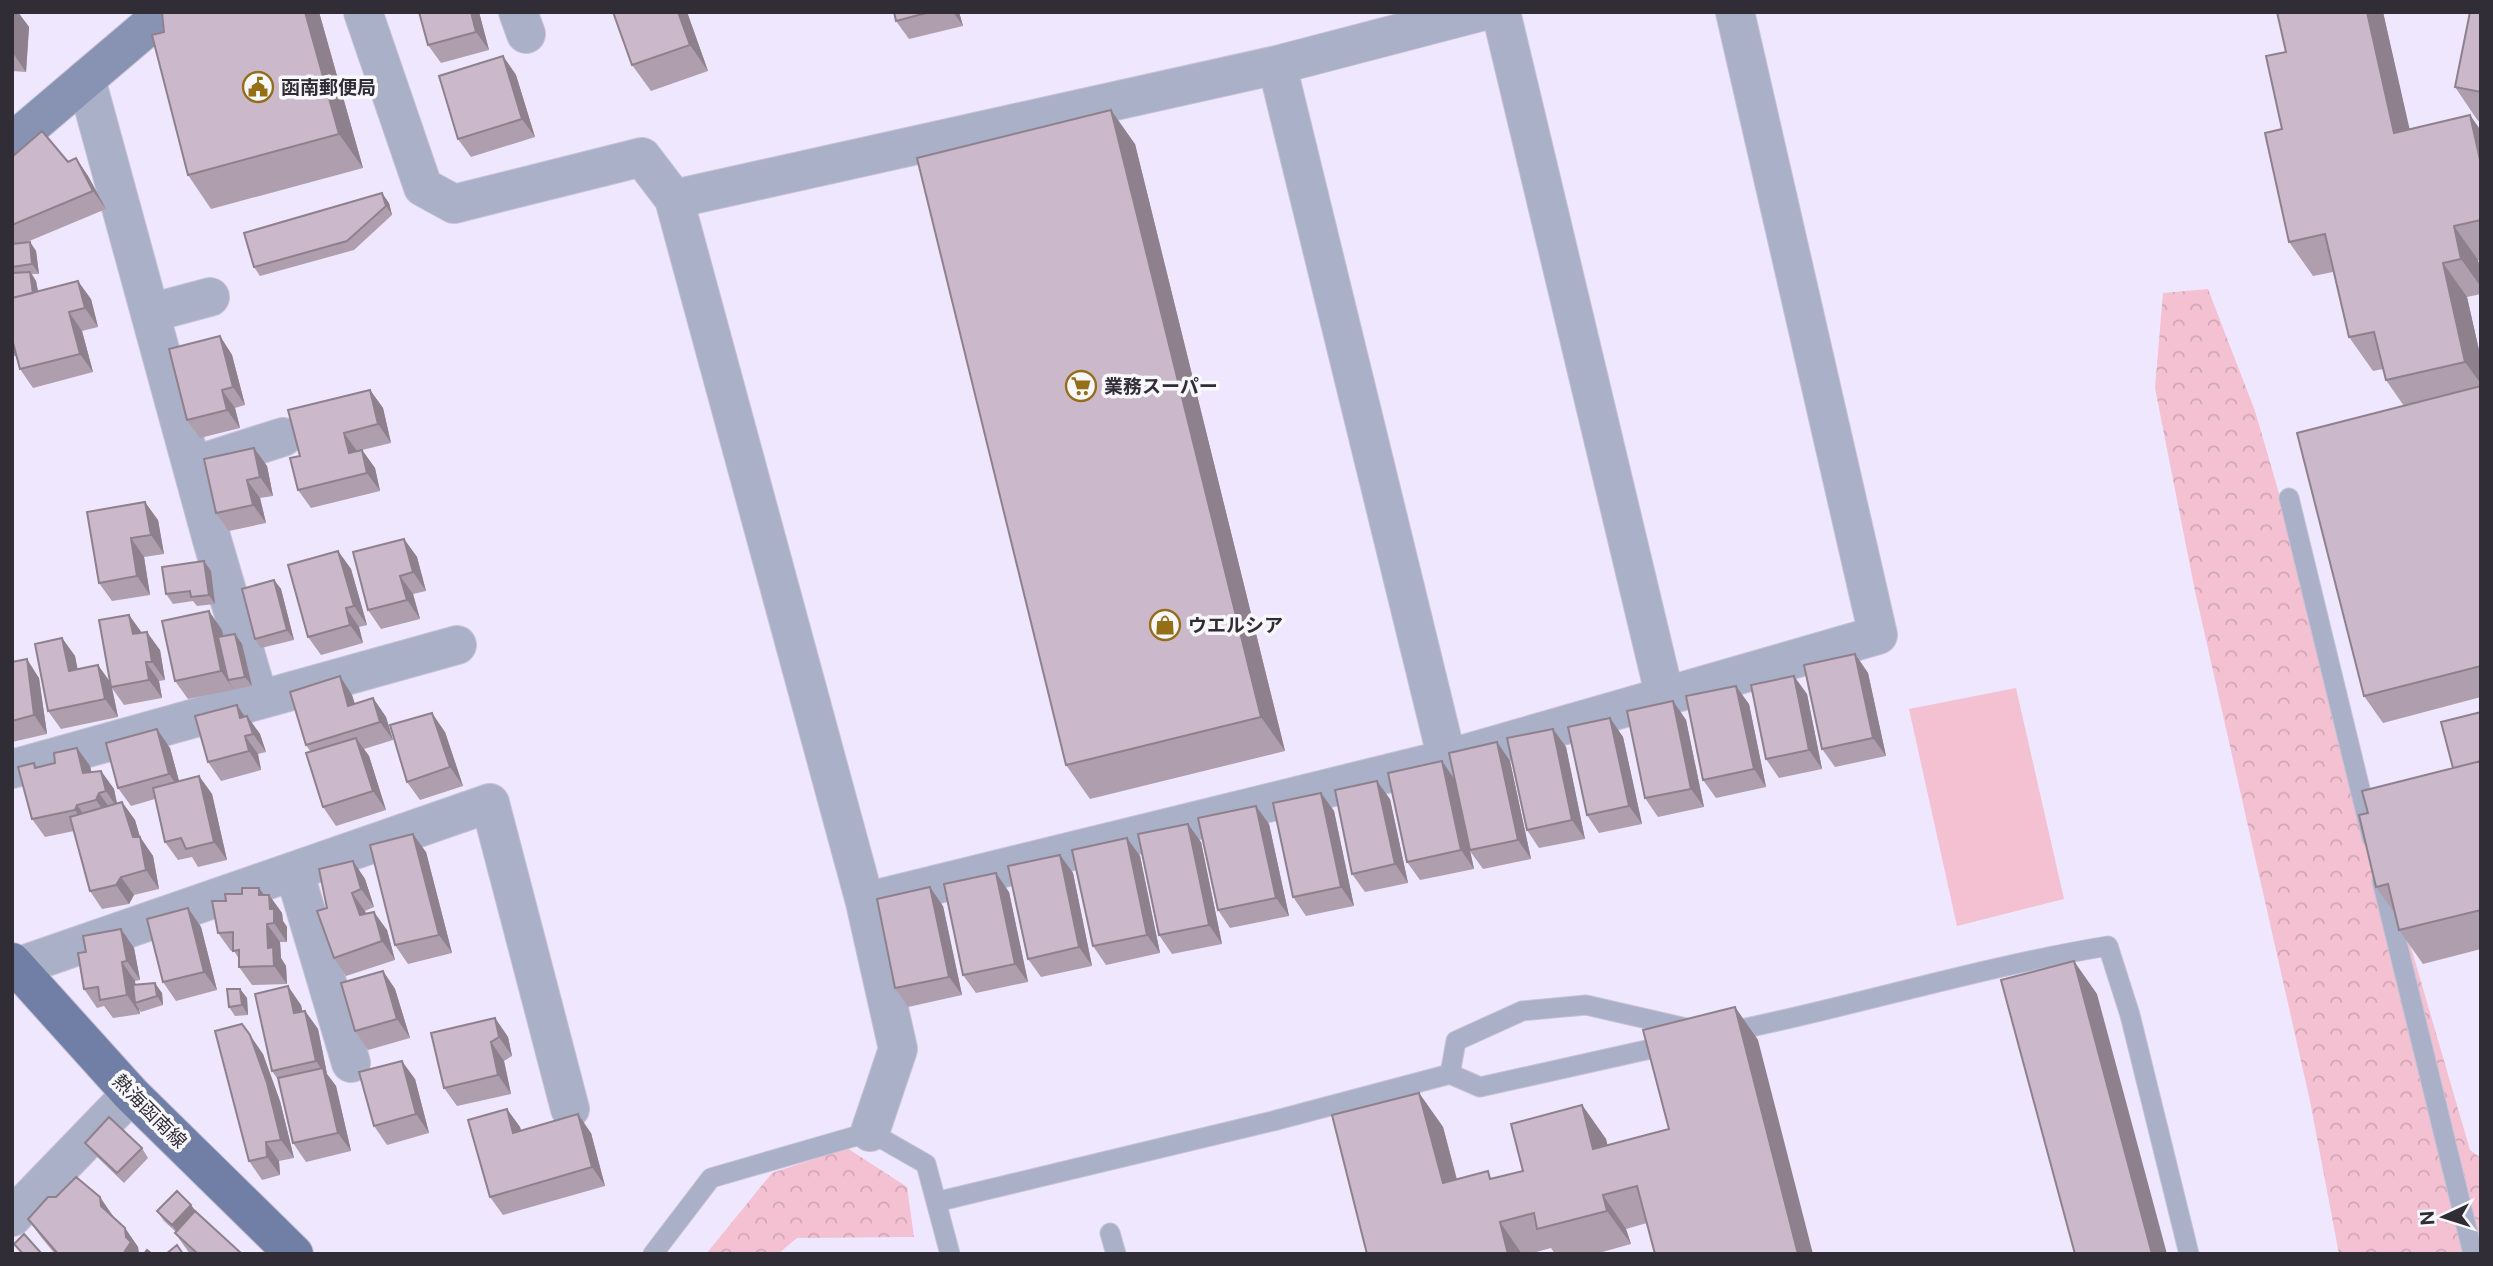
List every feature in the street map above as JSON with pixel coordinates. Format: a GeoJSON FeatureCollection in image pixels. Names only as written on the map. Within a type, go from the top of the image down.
{"type":"FeatureCollection","features":[{"type":"Feature","properties":{"kind":"main road","name":"熱海函南線"},"geometry":{"type":"LineString","coordinates":[[15,965],[131,1094],[294,1254]]}},
{"type":"Feature","properties":{"kind":"street"},"geometry":{"type":"LineString","coordinates":[[12,142],[164,12]]}},
{"type":"Feature","properties":{"kind":"street"},"geometry":{"type":"LineString","coordinates":[[363,12],[423,187],[454,204],[642,157],[674,199],[865,902],[898,1049],[870,1132]]}},
{"type":"Feature","properties":{"kind":"street"},"geometry":{"type":"LineString","coordinates":[[674,199],[1277,65],[1480,12]]}},
{"type":"Feature","properties":{"kind":"street"},"geometry":{"type":"LineString","coordinates":[[1501,12],[1665,697]]}},
{"type":"Feature","properties":{"kind":"street"},"geometry":{"type":"LineString","coordinates":[[865,902],[1447,759],[1878,635],[1735,12]]}},
{"type":"Feature","properties":{"kind":"street"},"geometry":{"type":"LineString","coordinates":[[1277,65],[1447,759]]}},
{"type":"Feature","properties":{"kind":"street"},"geometry":{"type":"LineString","coordinates":[[86,79],[191,466],[259,699]]}},
{"type":"Feature","properties":{"kind":"street"},"geometry":{"type":"LineString","coordinates":[[149,313],[210,297]]}},
{"type":"Feature","properties":{"kind":"street"},"geometry":{"type":"LineString","coordinates":[[191,466],[283,437]]}},
{"type":"Feature","properties":{"kind":"street"},"geometry":{"type":"LineString","coordinates":[[12,769],[457,645]]}},
{"type":"Feature","properties":{"kind":"street"},"geometry":{"type":"LineString","coordinates":[[15,965],[489,803],[570,1108]]}},
{"type":"Feature","properties":{"kind":"street"},"geometry":{"type":"LineString","coordinates":[[294,871],[351,1063]]}},
{"type":"Feature","properties":{"kind":"street"},"geometry":{"type":"LineString","coordinates":[[12,1217],[131,1094]]}},
{"type":"Feature","properties":{"kind":"lane"},"geometry":{"type":"LineString","coordinates":[[2289,499],[2473,1254]]}},
{"type":"Feature","properties":{"kind":"lane"},"geometry":{"type":"LineString","coordinates":[[936,1202],[1273,1121],[1450,1074],[1480,1087],[1824,1013],[2060,954],[2108,946],[2130,1015],[2189,1254]]}},
{"type":"Feature","properties":{"kind":"lane"},"geometry":{"type":"LineString","coordinates":[[1450,1074],[1456,1041],[1522,1011],[1586,1004],[1682,1025],[1710,1036]]}},
{"type":"Feature","properties":{"kind":"lane"},"geometry":{"type":"LineString","coordinates":[[653,1254],[711,1178],[870,1132],[926,1164],[950,1254]]}},
{"type":"Feature","properties":{"kind":"lane"},"geometry":{"type":"LineString","coordinates":[[1110,1233],[1116,1254]]}},
{"type":"Feature","properties":{"kind":"green space"},"geometry":{"type":"Polygon","coordinates":[[[2208,289],[2255,411],[2470,1150],[2481,1158],[2481,1254],[2339,1254],[2310,1101],[2195,591],[2155,388],[2163,293],[2208,289]]]}},
{"type":"Feature","properties":{"kind":"green space"},"geometry":{"type":"Polygon","coordinates":[[[2016,688],[2064,899],[1957,926],[1909,709],[2016,688]]]}},
{"type":"Feature","properties":{"kind":"green space"},"geometry":{"type":"Polygon","coordinates":[[[847,1148],[907,1187],[914,1237],[797,1238],[778,1254],[706,1254],[772,1173],[847,1148]]]}},
{"type":"Feature","properties":{"kind":"building"},"geometry":{"type":"Polygon","coordinates":[[[12,12],[15,12],[13,53],[12,53],[12,12]]]}},
{"type":"Feature","properties":{"kind":"building"},"geometry":{"type":"Polygon","coordinates":[[[162,12],[305,12],[339,134],[188,175],[152,35],[164,32],[162,12]]]}},
{"type":"Feature","properties":{"kind":"building"},"geometry":{"type":"Polygon","coordinates":[[[419,12],[471,12],[476,32],[428,45],[419,12]]]}},
{"type":"Feature","properties":{"kind":"building"},"geometry":{"type":"Polygon","coordinates":[[[613,12],[678,12],[690,45],[632,65],[613,12]]]}},
{"type":"Feature","properties":{"kind":"building"},"geometry":{"type":"Polygon","coordinates":[[[894,12],[930,12],[896,21],[894,12]]]}},
{"type":"Feature","properties":{"kind":"building"},"geometry":{"type":"Polygon","coordinates":[[[2277,12],[2367,12],[2394,133],[2470,115],[2481,164],[2481,220],[2454,226],[2461,259],[2443,263],[2465,362],[2386,380],[2374,332],[2349,337],[2325,234],[2289,242],[2265,133],[2282,129],[2266,56],[2286,52],[2277,12]]]}},
{"type":"Feature","properties":{"kind":"building"},"geometry":{"type":"Polygon","coordinates":[[[2470,12],[2481,12],[2481,92],[2455,87],[2470,12]]]}},
{"type":"Feature","properties":{"kind":"building"},"geometry":{"type":"Polygon","coordinates":[[[503,56],[522,119],[458,139],[439,76],[503,56]]]}},
{"type":"Feature","properties":{"kind":"building"},"geometry":{"type":"Polygon","coordinates":[[[1111,110],[1261,717],[1066,765],[917,158],[1111,110]]]}},
{"type":"Feature","properties":{"kind":"building"},"geometry":{"type":"Polygon","coordinates":[[[42,131],[68,162],[76,158],[93,191],[12,225],[12,157],[42,131]]]}},
{"type":"Feature","properties":{"kind":"building"},"geometry":{"type":"Polygon","coordinates":[[[382,193],[386,206],[347,241],[254,267],[244,233],[382,193]]]}},
{"type":"Feature","properties":{"kind":"building"},"geometry":{"type":"Polygon","coordinates":[[[30,242],[32,264],[12,267],[12,244],[30,242]]]}},
{"type":"Feature","properties":{"kind":"building"},"geometry":{"type":"Polygon","coordinates":[[[30,272],[33,293],[12,298],[12,273],[30,272]]]}},
{"type":"Feature","properties":{"kind":"building"},"geometry":{"type":"Polygon","coordinates":[[[78,281],[85,308],[69,312],[80,354],[20,369],[12,339],[12,298],[78,281]]]}},
{"type":"Feature","properties":{"kind":"building"},"geometry":{"type":"Polygon","coordinates":[[[220,336],[233,387],[222,390],[227,410],[187,420],[169,349],[220,336]]]}},
{"type":"Feature","properties":{"kind":"building"},"geometry":{"type":"Polygon","coordinates":[[[2481,386],[2481,666],[2364,696],[2297,433],[2481,386]]]}},
{"type":"Feature","properties":{"kind":"building"},"geometry":{"type":"Polygon","coordinates":[[[370,390],[378,424],[344,433],[349,453],[362,450],[367,473],[298,490],[290,458],[300,456],[288,410],[370,390]]]}},
{"type":"Feature","properties":{"kind":"building"},"geometry":{"type":"Polygon","coordinates":[[[254,448],[260,477],[247,480],[253,505],[216,513],[204,459],[254,448]]]}},
{"type":"Feature","properties":{"kind":"building"},"geometry":{"type":"Polygon","coordinates":[[[145,502],[151,535],[131,538],[137,576],[99,583],[87,512],[145,502]]]}},
{"type":"Feature","properties":{"kind":"building"},"geometry":{"type":"Polygon","coordinates":[[[404,539],[413,572],[400,576],[407,600],[368,610],[353,552],[404,539]]]}},
{"type":"Feature","properties":{"kind":"building"},"geometry":{"type":"Polygon","coordinates":[[[338,551],[354,606],[346,608],[350,625],[308,637],[288,565],[338,551]]]}},
{"type":"Feature","properties":{"kind":"building"},"geometry":{"type":"Polygon","coordinates":[[[204,561],[209,595],[191,597],[190,591],[166,594],[162,567],[204,561]]]}},
{"type":"Feature","properties":{"kind":"building"},"geometry":{"type":"Polygon","coordinates":[[[274,580],[287,630],[255,639],[242,589],[274,580]]]}},
{"type":"Feature","properties":{"kind":"building"},"geometry":{"type":"Polygon","coordinates":[[[209,611],[221,671],[175,681],[162,621],[209,611]]]}},
{"type":"Feature","properties":{"kind":"building"},"geometry":{"type":"Polygon","coordinates":[[[129,615],[133,634],[147,632],[152,662],[146,662],[149,680],[111,687],[99,620],[129,615]]]}},
{"type":"Feature","properties":{"kind":"building"},"geometry":{"type":"Polygon","coordinates":[[[235,634],[245,677],[228,680],[218,637],[235,634]]]}},
{"type":"Feature","properties":{"kind":"building"},"geometry":{"type":"Polygon","coordinates":[[[62,638],[69,671],[98,665],[105,699],[48,711],[35,644],[62,638]]]}},
{"type":"Feature","properties":{"kind":"building"},"geometry":{"type":"Polygon","coordinates":[[[1855,654],[1873,738],[1822,749],[1804,665],[1855,654]]]}},
{"type":"Feature","properties":{"kind":"building"},"geometry":{"type":"Polygon","coordinates":[[[27,659],[34,715],[12,721],[12,662],[27,659]]]}},
{"type":"Feature","properties":{"kind":"building"},"geometry":{"type":"Polygon","coordinates":[[[340,676],[348,706],[373,698],[380,722],[306,745],[290,692],[340,676]]]}},
{"type":"Feature","properties":{"kind":"building"},"geometry":{"type":"Polygon","coordinates":[[[1794,676],[1809,750],[1766,759],[1751,685],[1794,676]]]}},
{"type":"Feature","properties":{"kind":"building"},"geometry":{"type":"Polygon","coordinates":[[[1736,686],[1754,769],[1703,780],[1686,696],[1736,686]]]}},
{"type":"Feature","properties":{"kind":"building"},"geometry":{"type":"Polygon","coordinates":[[[1673,701],[1691,789],[1645,798],[1627,711],[1673,701]]]}},
{"type":"Feature","properties":{"kind":"building"},"geometry":{"type":"Polygon","coordinates":[[[237,705],[240,718],[247,716],[253,734],[245,736],[249,751],[208,762],[195,716],[237,705]]]}},
{"type":"Feature","properties":{"kind":"building"},"geometry":{"type":"Polygon","coordinates":[[[2481,712],[2481,761],[2453,768],[2441,722],[2481,712]]]}},
{"type":"Feature","properties":{"kind":"building"},"geometry":{"type":"Polygon","coordinates":[[[432,713],[450,767],[407,782],[390,725],[432,713]]]}},
{"type":"Feature","properties":{"kind":"building"},"geometry":{"type":"Polygon","coordinates":[[[1610,718],[1629,806],[1587,815],[1568,727],[1610,718]]]}},
{"type":"Feature","properties":{"kind":"building"},"geometry":{"type":"Polygon","coordinates":[[[157,729],[169,774],[118,788],[106,743],[157,729]]]}},
{"type":"Feature","properties":{"kind":"building"},"geometry":{"type":"Polygon","coordinates":[[[1553,729],[1572,820],[1527,830],[1507,738],[1553,729]]]}},
{"type":"Feature","properties":{"kind":"building"},"geometry":{"type":"Polygon","coordinates":[[[356,738],[373,791],[323,807],[306,753],[356,738]]]}},
{"type":"Feature","properties":{"kind":"building"},"geometry":{"type":"Polygon","coordinates":[[[1497,742],[1518,840],[1470,850],[1449,753],[1497,742]]]}},
{"type":"Feature","properties":{"kind":"building"},"geometry":{"type":"Polygon","coordinates":[[[77,748],[83,773],[101,771],[106,791],[99,793],[96,800],[77,805],[75,810],[32,819],[18,767],[34,763],[35,768],[55,763],[54,753],[77,748]]]}},
{"type":"Feature","properties":{"kind":"building"},"geometry":{"type":"Polygon","coordinates":[[[1442,761],[1461,850],[1407,862],[1388,773],[1442,761]]]}},
{"type":"Feature","properties":{"kind":"building"},"geometry":{"type":"Polygon","coordinates":[[[2481,761],[2481,910],[2399,930],[2388,884],[2376,887],[2359,815],[2368,813],[2362,791],[2481,761]]]}},
{"type":"Feature","properties":{"kind":"building"},"geometry":{"type":"Polygon","coordinates":[[[199,776],[214,842],[186,849],[181,838],[165,842],[153,788],[199,776]]]}},
{"type":"Feature","properties":{"kind":"building"},"geometry":{"type":"Polygon","coordinates":[[[1377,781],[1395,864],[1352,874],[1335,790],[1377,781]]]}},
{"type":"Feature","properties":{"kind":"building"},"geometry":{"type":"Polygon","coordinates":[[[1321,793],[1341,887],[1293,897],[1273,803],[1321,793]]]}},
{"type":"Feature","properties":{"kind":"building"},"geometry":{"type":"Polygon","coordinates":[[[122,802],[133,837],[140,837],[146,870],[121,877],[116,885],[90,891],[70,817],[122,802]]]}},
{"type":"Feature","properties":{"kind":"building"},"geometry":{"type":"Polygon","coordinates":[[[1256,806],[1276,898],[1218,910],[1198,818],[1256,806]]]}},
{"type":"Feature","properties":{"kind":"building"},"geometry":{"type":"Polygon","coordinates":[[[1188,824],[1209,925],[1159,935],[1138,834],[1188,824]]]}},
{"type":"Feature","properties":{"kind":"building"},"geometry":{"type":"Polygon","coordinates":[[[413,834],[439,935],[395,945],[370,845],[413,834]]]}},
{"type":"Feature","properties":{"kind":"building"},"geometry":{"type":"Polygon","coordinates":[[[1127,838],[1147,935],[1093,946],[1072,850],[1127,838]]]}},
{"type":"Feature","properties":{"kind":"building"},"geometry":{"type":"Polygon","coordinates":[[[1060,855],[1079,947],[1028,959],[1008,866],[1060,855]]]}},
{"type":"Feature","properties":{"kind":"building"},"geometry":{"type":"Polygon","coordinates":[[[353,861],[361,889],[352,893],[360,915],[374,912],[382,941],[334,958],[317,911],[327,908],[319,869],[353,861]]]}},
{"type":"Feature","properties":{"kind":"building"},"geometry":{"type":"Polygon","coordinates":[[[996,873],[1015,964],[963,975],[944,884],[996,873]]]}},
{"type":"Feature","properties":{"kind":"building"},"geometry":{"type":"Polygon","coordinates":[[[930,887],[949,977],[895,988],[877,899],[930,887]]]}},
{"type":"Feature","properties":{"kind":"building"},"geometry":{"type":"Polygon","coordinates":[[[242,888],[259,888],[259,895],[269,895],[270,909],[274,909],[274,923],[267,924],[268,948],[273,947],[274,966],[239,967],[239,950],[233,951],[233,932],[218,933],[212,901],[226,901],[225,894],[242,894],[242,888]]]}},
{"type":"Feature","properties":{"kind":"building"},"geometry":{"type":"Polygon","coordinates":[[[188,908],[204,972],[163,982],[147,919],[188,908]]]}},
{"type":"Feature","properties":{"kind":"building"},"geometry":{"type":"Polygon","coordinates":[[[121,929],[127,961],[122,962],[127,995],[100,1000],[98,987],[84,989],[78,953],[86,952],[83,936],[121,929]]]}},
{"type":"Feature","properties":{"kind":"building"},"geometry":{"type":"Polygon","coordinates":[[[2074,961],[2152,1254],[2075,1254],[2001,980],[2074,961]]]}},
{"type":"Feature","properties":{"kind":"building"},"geometry":{"type":"Polygon","coordinates":[[[383,971],[397,1019],[355,1031],[341,983],[383,971]]]}},
{"type":"Feature","properties":{"kind":"building"},"geometry":{"type":"Polygon","coordinates":[[[155,983],[157,996],[135,1003],[133,985],[155,983]]]}},
{"type":"Feature","properties":{"kind":"building"},"geometry":{"type":"Polygon","coordinates":[[[288,986],[294,1013],[305,1011],[316,1061],[272,1071],[255,994],[288,986]]]}},
{"type":"Feature","properties":{"kind":"building"},"geometry":{"type":"Polygon","coordinates":[[[227,989],[240,989],[242,1005],[229,1007],[227,989]]]}},
{"type":"Feature","properties":{"kind":"building"},"geometry":{"type":"Polygon","coordinates":[[[1735,1007],[1798,1254],[1655,1254],[1637,1186],[1603,1195],[1607,1211],[1537,1229],[1534,1213],[1500,1222],[1508,1254],[1367,1254],[1332,1115],[1419,1093],[1443,1183],[1488,1171],[1490,1179],[1523,1171],[1511,1124],[1582,1105],[1593,1149],[1669,1129],[1643,1030],[1735,1007]]]}},
{"type":"Feature","properties":{"kind":"building"},"geometry":{"type":"Polygon","coordinates":[[[495,1018],[499,1037],[491,1042],[498,1075],[444,1088],[431,1033],[495,1018]]]}},
{"type":"Feature","properties":{"kind":"building"},"geometry":{"type":"Polygon","coordinates":[[[242,1024],[250,1035],[267,1083],[281,1140],[266,1142],[267,1157],[249,1161],[215,1031],[242,1024]]]}},
{"type":"Feature","properties":{"kind":"building"},"geometry":{"type":"Polygon","coordinates":[[[402,1061],[416,1114],[374,1126],[359,1072],[402,1061]]]}},
{"type":"Feature","properties":{"kind":"building"},"geometry":{"type":"Polygon","coordinates":[[[323,1068],[338,1133],[293,1143],[278,1078],[323,1068]]]}},
{"type":"Feature","properties":{"kind":"building"},"geometry":{"type":"Polygon","coordinates":[[[507,1109],[513,1133],[578,1114],[592,1167],[490,1197],[468,1120],[507,1109]]]}},
{"type":"Feature","properties":{"kind":"building"},"geometry":{"type":"Polygon","coordinates":[[[109,1117],[142,1148],[117,1173],[85,1143],[109,1117]]]}},
{"type":"Feature","properties":{"kind":"building"},"geometry":{"type":"Polygon","coordinates":[[[76,1177],[100,1197],[101,1206],[125,1228],[126,1237],[131,1242],[123,1254],[58,1254],[28,1219],[48,1197],[56,1197],[76,1177]]]}},
{"type":"Feature","properties":{"kind":"building"},"geometry":{"type":"Polygon","coordinates":[[[177,1191],[191,1205],[172,1225],[157,1211],[177,1191]]]}},
{"type":"Feature","properties":{"kind":"building"},"geometry":{"type":"Polygon","coordinates":[[[195,1211],[242,1254],[198,1254],[175,1233],[195,1211]]]}},
{"type":"Feature","properties":{"kind":"building"},"geometry":{"type":"Polygon","coordinates":[[[24,1234],[42,1254],[23,1254],[14,1244],[24,1234]]]}},
{"type":"Feature","properties":{"kind":"building"},"geometry":{"type":"Polygon","coordinates":[[[177,1245],[183,1254],[166,1254],[177,1245]]]}},
{"type":"Feature","properties":{"kind":"place","name":"函南郵便局"},"geometry":{"type":"Point","coordinates":[258,87]}},
{"type":"Feature","properties":{"kind":"place","name":"業務スーパー"},"geometry":{"type":"Point","coordinates":[1081,386]}},
{"type":"Feature","properties":{"kind":"place","name":"ウエルシア"},"geometry":{"type":"Point","coordinates":[1165,625]}}]}
